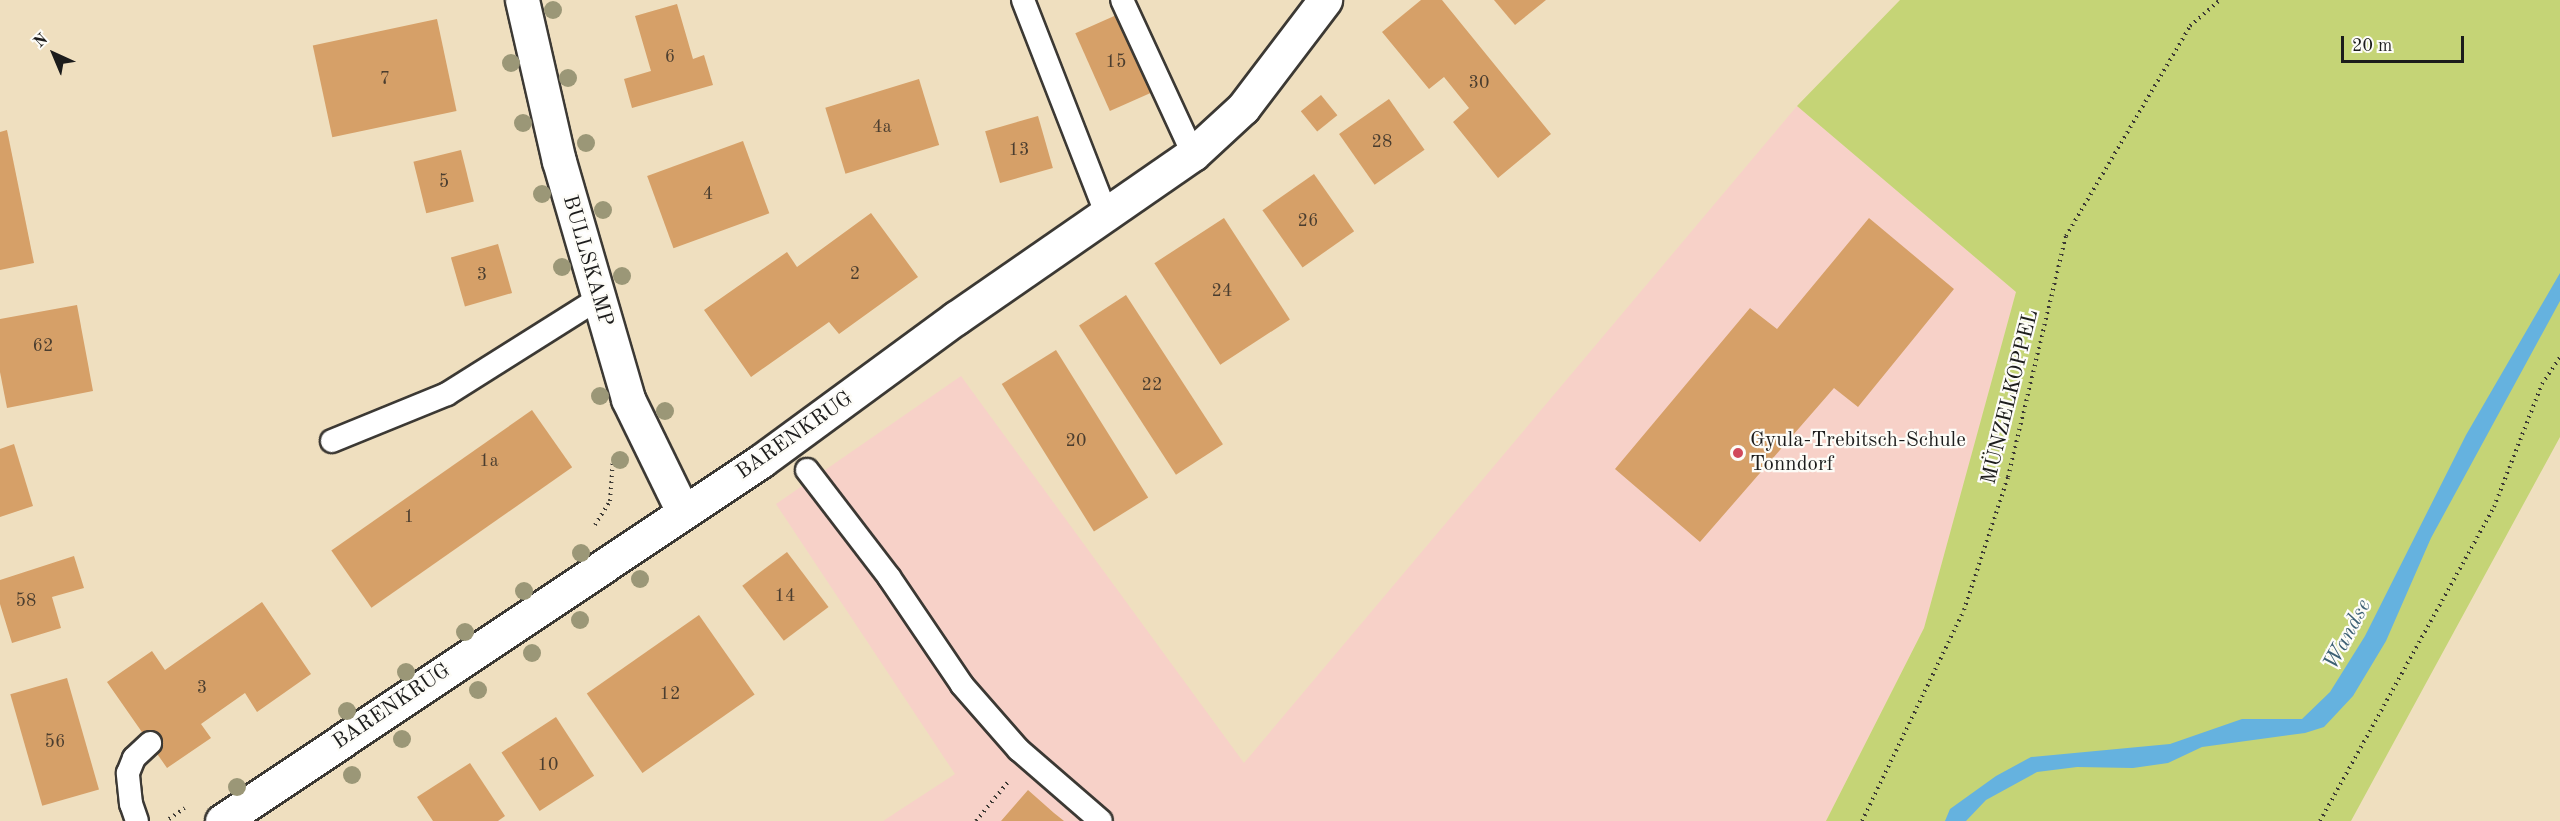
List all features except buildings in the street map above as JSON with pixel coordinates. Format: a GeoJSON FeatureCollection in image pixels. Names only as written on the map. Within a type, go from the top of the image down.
{"type":"FeatureCollection","features":[{"type":"Feature","properties":{"kind":"street","name":"BULLSKAMP"},"geometry":{"type":"LineString","coordinates":[[522,0],[559,161],[628,399],[683,512]]}},
{"type":"Feature","properties":{"kind":"street","name":"BARENKRUG"},"geometry":{"type":"LineString","coordinates":[[222,821],[761,461],[956,318],[1193,154],[1243,108],[1325,0]]}},
{"type":"Feature","properties":{"kind":"lane"},"geometry":{"type":"LineString","coordinates":[[1023,0],[1107,215]]}},
{"type":"Feature","properties":{"kind":"lane"},"geometry":{"type":"LineString","coordinates":[[1122,0],[1193,154]]}},
{"type":"Feature","properties":{"kind":"lane"},"geometry":{"type":"LineString","coordinates":[[332,441],[447,394],[598,299]]}},
{"type":"Feature","properties":{"kind":"lane"},"geometry":{"type":"LineString","coordinates":[[807,470],[889,577],[963,685],[1028,758],[1101,821]]}},
{"type":"Feature","properties":{"kind":"lane"},"geometry":{"type":"LineString","coordinates":[[138,821],[129,797],[128,773],[134,758],[150,743]]}},
{"type":"Feature","properties":{"kind":"path","name":"MÜNZELKOPPEL"},"geometry":{"type":"LineString","coordinates":[[1862,821],[1964,610],[2008,477],[2066,236],[2190,26],[2220,0]]}},
{"type":"Feature","properties":{"kind":"path"},"geometry":{"type":"LineString","coordinates":[[2320,821],[2494,507],[2542,384],[2560,357]]}},
{"type":"Feature","properties":{"kind":"path"},"geometry":{"type":"LineString","coordinates":[[976,821],[1028,758]]}},
{"type":"Feature","properties":{"kind":"shaded area","name":"Gyula-Trebitsch-Schule Tonndorf"},"geometry":{"type":"Polygon","coordinates":[[[1797,106],[2016,292],[1924,628],[1826,821],[883,821],[955,774],[776,504],[961,376],[1244,763],[1797,106]]]}},
{"type":"Feature","properties":{"kind":"green space"},"geometry":{"type":"Polygon","coordinates":[[[1900,0],[2560,0],[2560,437],[2351,821],[1826,821],[1924,628],[2016,292],[1797,106],[1900,0]]]}},
{"type":"Feature","properties":{"kind":"water"},"geometry":{"type":"Polygon","coordinates":[[[2560,273],[2560,301],[2431,538],[2386,641],[2353,696],[2324,727],[2305,733],[2202,747],[2168,763],[2133,768],[2077,767],[2037,772],[1986,800],[1966,821],[1945,821],[1950,809],[1996,776],[2031,757],[2170,744],[2242,719],[2302,719],[2330,692],[2365,636],[2466,435],[2560,273]]]}},
{"type":"Feature","properties":{"kind":"place","name":"Gyula-Trebitsch-Schule Tonndorf"},"geometry":{"type":"Point","coordinates":[1738,453]}},
{"type":"Feature","properties":{"kind":"water label","name":"Wandse"},"geometry":{"type":"Point","coordinates":[2348,635]}}]}
